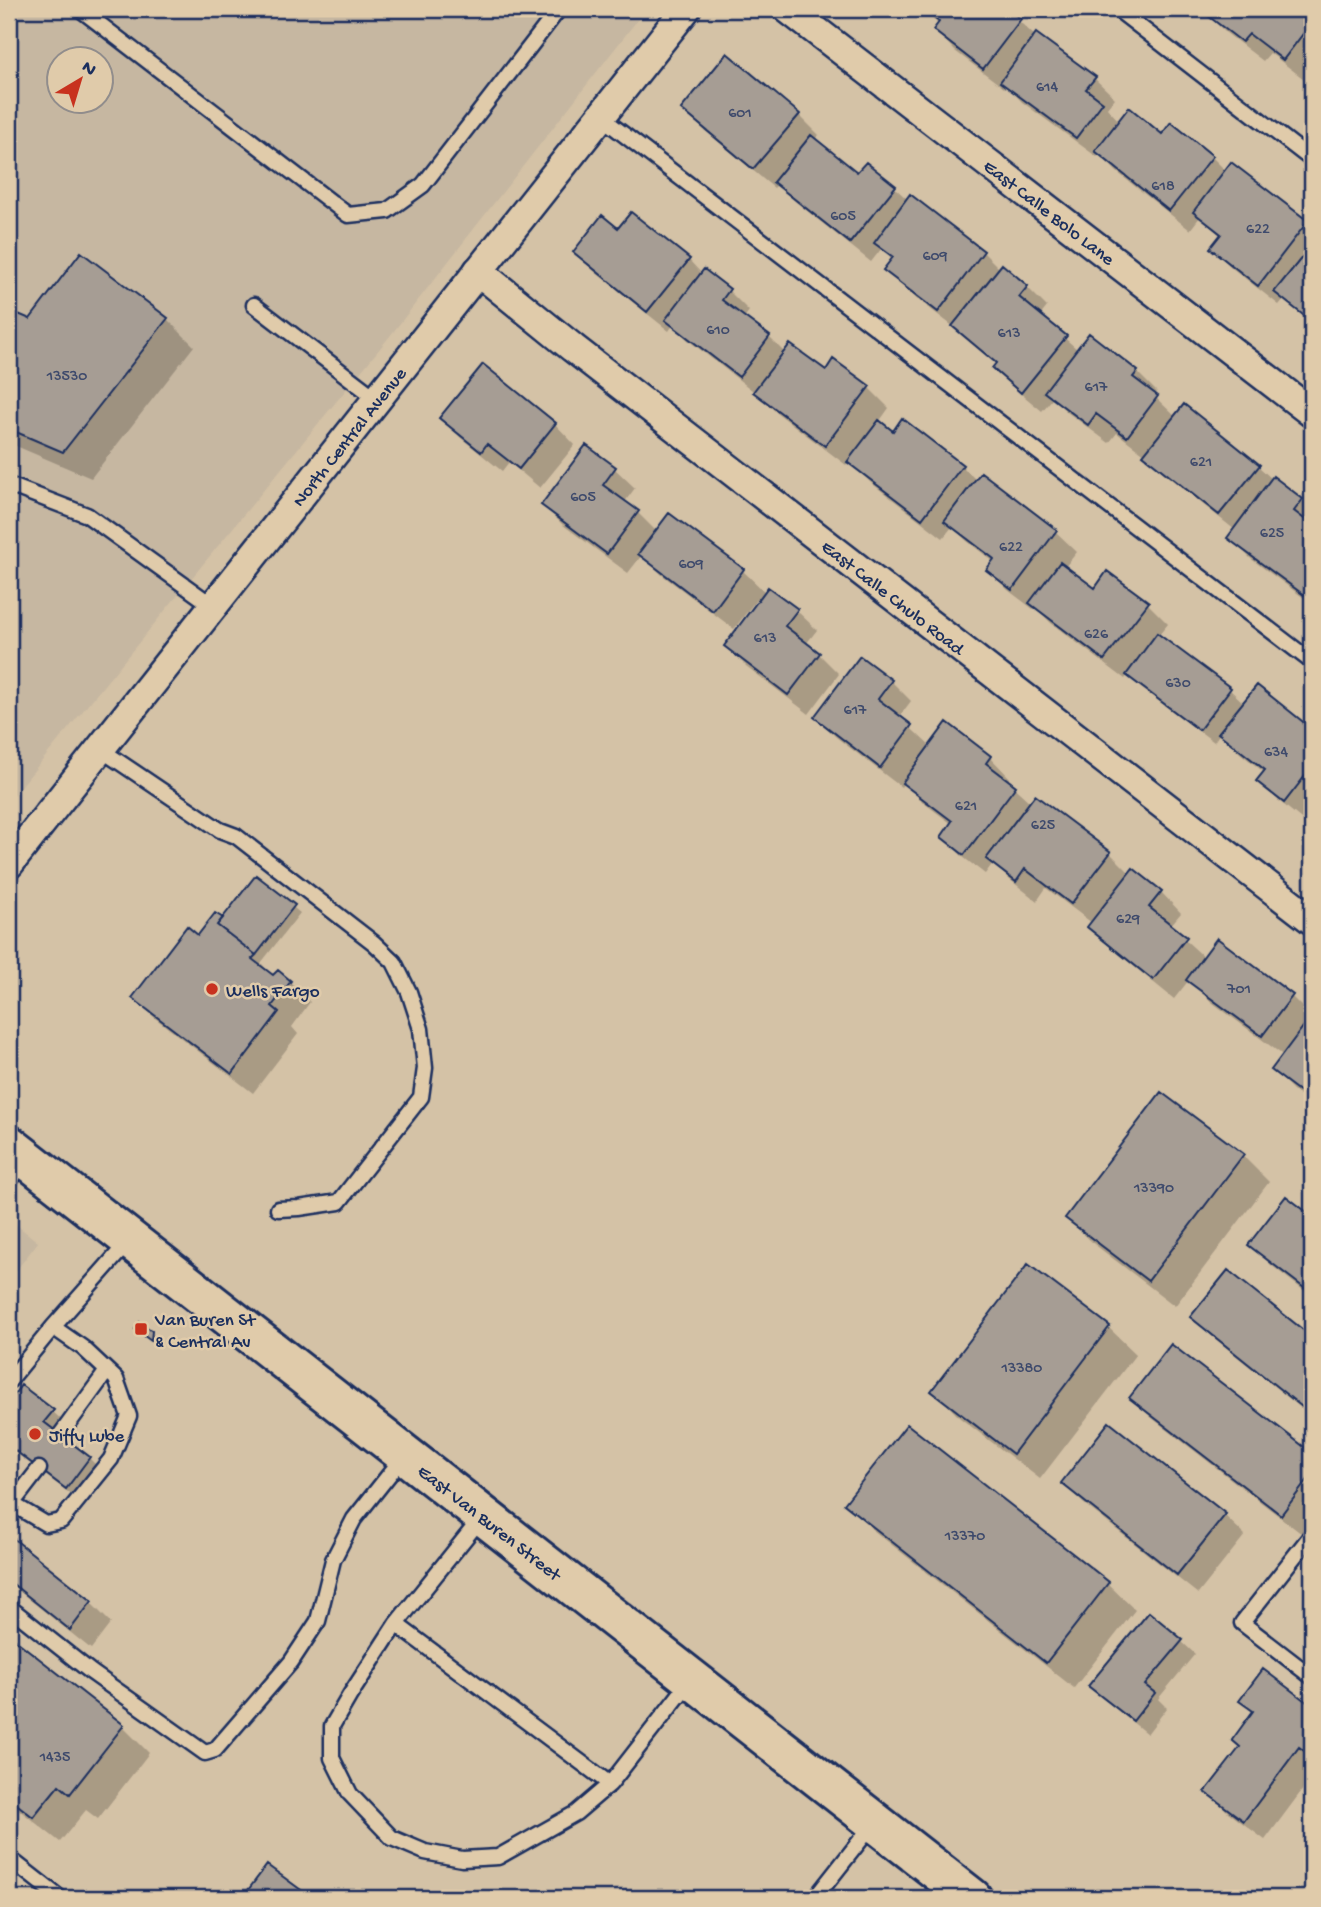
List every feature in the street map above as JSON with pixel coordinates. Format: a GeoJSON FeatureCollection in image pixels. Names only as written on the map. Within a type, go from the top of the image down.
{"type":"FeatureCollection","features":[{"type":"Feature","properties":{"kind":"main road","name":"East Van Buren Street"},"geometry":{"type":"LineString","coordinates":[[15,1162],[130,1240],[972,1898]]}},
{"type":"Feature","properties":{"kind":"street","name":"North Central Avenue"},"geometry":{"type":"LineString","coordinates":[[9,864],[686,9]]}},
{"type":"Feature","properties":{"kind":"street","name":"East Calle Bolo Lane"},"geometry":{"type":"LineString","coordinates":[[788,9],[1312,413]]}},
{"type":"Feature","properties":{"kind":"street","name":"East Calle Chulo Road"},"geometry":{"type":"LineString","coordinates":[[478,271],[573,348],[1312,920]]}},
{"type":"Feature","properties":{"kind":"lane"},"geometry":{"type":"LineString","coordinates":[[80,9],[348,215],[387,211],[423,185],[559,9]]}},
{"type":"Feature","properties":{"kind":"lane"},"geometry":{"type":"LineString","coordinates":[[1117,9],[1312,160]]}},
{"type":"Feature","properties":{"kind":"lane"},"geometry":{"type":"LineString","coordinates":[[601,117],[1312,662]]}},
{"type":"Feature","properties":{"kind":"lane"},"geometry":{"type":"LineString","coordinates":[[254,305],[377,399]]}},
{"type":"Feature","properties":{"kind":"lane"},"geometry":{"type":"LineString","coordinates":[[9,485],[87,515],[213,606]]}},
{"type":"Feature","properties":{"kind":"lane"},"geometry":{"type":"LineString","coordinates":[[100,749],[220,830],[236,836],[374,943],[394,962],[409,992],[421,1029],[425,1068],[421,1097],[339,1202],[278,1209]]}},
{"type":"Feature","properties":{"kind":"lane"},"geometry":{"type":"LineString","coordinates":[[9,1381],[130,1240]]}},
{"type":"Feature","properties":{"kind":"lane"},"geometry":{"type":"LineString","coordinates":[[39,1469],[10,1503],[46,1524],[61,1521],[111,1459],[129,1416],[116,1379],[83,1348],[53,1327]]}},
{"type":"Feature","properties":{"kind":"lane"},"geometry":{"type":"LineString","coordinates":[[61,1434],[107,1371]]}},
{"type":"Feature","properties":{"kind":"lane"},"geometry":{"type":"LineString","coordinates":[[9,1607],[91,1672],[205,1753],[215,1750],[291,1662],[318,1621],[333,1560],[354,1518],[405,1455]]}},
{"type":"Feature","properties":{"kind":"lane"},"geometry":{"type":"LineString","coordinates":[[483,1516],[396,1624],[332,1726],[332,1758],[350,1794],[392,1838],[425,1852],[462,1859],[498,1857],[576,1813],[610,1784],[691,1679]]}},
{"type":"Feature","properties":{"kind":"lane"},"geometry":{"type":"LineString","coordinates":[[1312,1534],[1242,1623],[1312,1677]]}},
{"type":"Feature","properties":{"kind":"lane"},"geometry":{"type":"LineString","coordinates":[[396,1624],[610,1784]]}},
{"type":"Feature","properties":{"kind":"lane"},"geometry":{"type":"LineString","coordinates":[[815,1898],[875,1822]]}},
{"type":"Feature","properties":{"kind":"lane"},"geometry":{"type":"LineString","coordinates":[[9,1858],[60,1898]]}},
{"type":"Feature","properties":{"kind":"shaded area"},"geometry":{"type":"Polygon","coordinates":[[[9,9],[646,9],[390,336],[9,801],[9,9]]]}},
{"type":"Feature","properties":{"kind":"shaded area"},"geometry":{"type":"Polygon","coordinates":[[[9,1219],[38,1242],[9,1280],[9,1219]]]}},
{"type":"Feature","properties":{"kind":"building"},"geometry":{"type":"Polygon","coordinates":[[[922,9],[1007,9],[1021,19],[983,69],[933,30],[939,22],[922,9]]]}},
{"type":"Feature","properties":{"kind":"building"},"geometry":{"type":"Polygon","coordinates":[[[1205,9],[1306,9],[1312,14],[1312,22],[1283,60],[1249,34],[1242,42],[1203,12],[1205,9]]]}},
{"type":"Feature","properties":{"kind":"building"},"geometry":{"type":"Polygon","coordinates":[[[1036,33],[1096,77],[1086,89],[1103,102],[1076,138],[1000,82],[1036,33]]]}},
{"type":"Feature","properties":{"kind":"building"},"geometry":{"type":"Polygon","coordinates":[[[727,53],[800,114],[753,169],[681,109],[727,53]]]}},
{"type":"Feature","properties":{"kind":"building"},"geometry":{"type":"Polygon","coordinates":[[[1129,107],[1162,134],[1171,122],[1213,156],[1169,211],[1095,151],[1129,107]]]}},
{"type":"Feature","properties":{"kind":"building"},"geometry":{"type":"Polygon","coordinates":[[[811,135],[857,172],[866,162],[896,186],[850,243],[773,182],[811,135]]]}},
{"type":"Feature","properties":{"kind":"building"},"geometry":{"type":"Polygon","coordinates":[[[1231,162],[1308,221],[1258,286],[1210,248],[1221,234],[1193,212],[1231,162]]]}},
{"type":"Feature","properties":{"kind":"building"},"geometry":{"type":"Polygon","coordinates":[[[910,194],[984,251],[938,312],[883,270],[893,257],[874,243],[910,194]]]}},
{"type":"Feature","properties":{"kind":"building"},"geometry":{"type":"Polygon","coordinates":[[[631,212],[690,259],[647,312],[573,252],[602,215],[618,228],[631,212]]]}},
{"type":"Feature","properties":{"kind":"building"},"geometry":{"type":"Polygon","coordinates":[[[1307,251],[1312,255],[1312,322],[1274,292],[1307,251]]]}},
{"type":"Feature","properties":{"kind":"building"},"geometry":{"type":"Polygon","coordinates":[[[81,252],[168,318],[63,452],[9,429],[9,310],[30,319],[81,252]]]}},
{"type":"Feature","properties":{"kind":"building"},"geometry":{"type":"Polygon","coordinates":[[[1002,264],[1028,286],[1019,297],[1067,336],[1021,393],[992,368],[996,363],[952,326],[1002,264]]]}},
{"type":"Feature","properties":{"kind":"building"},"geometry":{"type":"Polygon","coordinates":[[[704,269],[730,289],[722,300],[770,336],[739,377],[665,320],[704,269]]]}},
{"type":"Feature","properties":{"kind":"building"},"geometry":{"type":"Polygon","coordinates":[[[1089,333],[1138,371],[1133,377],[1158,396],[1127,437],[1096,414],[1088,425],[1044,392],[1089,333]]]}},
{"type":"Feature","properties":{"kind":"building"},"geometry":{"type":"Polygon","coordinates":[[[790,344],[826,370],[833,359],[870,386],[825,446],[753,392],[790,344]]]}},
{"type":"Feature","properties":{"kind":"building"},"geometry":{"type":"Polygon","coordinates":[[[483,364],[556,423],[519,469],[487,444],[481,452],[439,418],[483,364]]]}},
{"type":"Feature","properties":{"kind":"building"},"geometry":{"type":"Polygon","coordinates":[[[1184,404],[1260,465],[1219,515],[1143,455],[1184,404]]]}},
{"type":"Feature","properties":{"kind":"building"},"geometry":{"type":"Polygon","coordinates":[[[902,418],[963,465],[922,519],[847,462],[879,420],[893,431],[902,418]]]}},
{"type":"Feature","properties":{"kind":"building"},"geometry":{"type":"Polygon","coordinates":[[[586,445],[616,467],[603,485],[639,511],[607,554],[541,505],[586,445]]]}},
{"type":"Feature","properties":{"kind":"building"},"geometry":{"type":"Polygon","coordinates":[[[981,472],[1057,530],[1012,590],[986,570],[994,559],[944,521],[981,472]]]}},
{"type":"Feature","properties":{"kind":"building"},"geometry":{"type":"Polygon","coordinates":[[[1273,476],[1303,499],[1294,511],[1312,525],[1312,584],[1304,595],[1227,538],[1273,476]]]}},
{"type":"Feature","properties":{"kind":"building"},"geometry":{"type":"Polygon","coordinates":[[[669,513],[744,569],[713,611],[638,554],[669,513]]]}},
{"type":"Feature","properties":{"kind":"building"},"geometry":{"type":"Polygon","coordinates":[[[1060,562],[1095,588],[1107,571],[1149,602],[1104,660],[1029,603],[1060,562]]]}},
{"type":"Feature","properties":{"kind":"building"},"geometry":{"type":"Polygon","coordinates":[[[768,587],[798,609],[785,626],[820,653],[788,695],[724,646],[768,587]]]}},
{"type":"Feature","properties":{"kind":"building"},"geometry":{"type":"Polygon","coordinates":[[[1157,633],[1231,688],[1199,730],[1126,675],[1157,633]]]}},
{"type":"Feature","properties":{"kind":"building"},"geometry":{"type":"Polygon","coordinates":[[[860,656],[892,680],[878,699],[912,725],[880,768],[814,717],[860,656]]]}},
{"type":"Feature","properties":{"kind":"building"},"geometry":{"type":"Polygon","coordinates":[[[1257,685],[1312,729],[1312,767],[1284,803],[1256,781],[1265,770],[1218,733],[1257,685]]]}},
{"type":"Feature","properties":{"kind":"building"},"geometry":{"type":"Polygon","coordinates":[[[947,722],[991,756],[986,763],[1016,786],[964,855],[941,837],[952,821],[902,783],[947,722]]]}},
{"type":"Feature","properties":{"kind":"building"},"geometry":{"type":"Polygon","coordinates":[[[1035,795],[1111,852],[1071,904],[1025,869],[1016,882],[986,859],[1035,795]]]}},
{"type":"Feature","properties":{"kind":"building"},"geometry":{"type":"Polygon","coordinates":[[[1133,868],[1162,891],[1149,907],[1187,937],[1153,980],[1087,927],[1133,868]]]}},
{"type":"Feature","properties":{"kind":"building"},"geometry":{"type":"Polygon","coordinates":[[[256,875],[295,905],[256,955],[217,925],[256,875]]]}},
{"type":"Feature","properties":{"kind":"building","name":"Wells Fargo"},"geometry":{"type":"Polygon","coordinates":[[[215,913],[223,918],[217,925],[256,955],[252,959],[273,975],[278,970],[291,981],[272,1006],[279,1012],[232,1074],[132,998],[187,926],[198,935],[215,913]]]}},
{"type":"Feature","properties":{"kind":"building"},"geometry":{"type":"Polygon","coordinates":[[[1217,938],[1293,995],[1262,1036],[1186,980],[1217,938]]]}},
{"type":"Feature","properties":{"kind":"building"},"geometry":{"type":"Polygon","coordinates":[[[1312,1015],[1312,1101],[1271,1070],[1312,1015]]]}},
{"type":"Feature","properties":{"kind":"building"},"geometry":{"type":"Polygon","coordinates":[[[1161,1092],[1244,1154],[1148,1281],[1065,1218],[1161,1092]]]}},
{"type":"Feature","properties":{"kind":"building"},"geometry":{"type":"Polygon","coordinates":[[[1286,1196],[1312,1216],[1312,1294],[1248,1245],[1286,1196]]]}},
{"type":"Feature","properties":{"kind":"building"},"geometry":{"type":"Polygon","coordinates":[[[1028,1264],[1110,1326],[1013,1454],[931,1391],[1028,1264]]]}},
{"type":"Feature","properties":{"kind":"building"},"geometry":{"type":"Polygon","coordinates":[[[1228,1270],[1312,1337],[1312,1415],[1190,1317],[1228,1270]]]}},
{"type":"Feature","properties":{"kind":"building"},"geometry":{"type":"Polygon","coordinates":[[[140,1322],[152,1331],[151,1341],[135,1329],[140,1322]]]}},
{"type":"Feature","properties":{"kind":"building"},"geometry":{"type":"Polygon","coordinates":[[[1171,1344],[1312,1453],[1312,1474],[1281,1515],[1129,1398],[1171,1344]]]}},
{"type":"Feature","properties":{"kind":"building","name":"Jiffy Lube"},"geometry":{"type":"Polygon","coordinates":[[[21,1385],[54,1410],[44,1422],[90,1457],[66,1489],[9,1446],[9,1402],[21,1385]]]}},
{"type":"Feature","properties":{"kind":"building"},"geometry":{"type":"Polygon","coordinates":[[[1109,1422],[1226,1514],[1177,1575],[1061,1483],[1109,1422]]]}},
{"type":"Feature","properties":{"kind":"building"},"geometry":{"type":"Polygon","coordinates":[[[907,1424],[1109,1582],[1046,1663],[844,1504],[907,1424]]]}},
{"type":"Feature","properties":{"kind":"building"},"geometry":{"type":"Polygon","coordinates":[[[9,1535],[92,1601],[70,1630],[9,1581],[9,1535]]]}},
{"type":"Feature","properties":{"kind":"building"},"geometry":{"type":"Polygon","coordinates":[[[1149,1612],[1183,1640],[1145,1685],[1155,1693],[1133,1721],[1088,1686],[1149,1612]]]}},
{"type":"Feature","properties":{"kind":"building"},"geometry":{"type":"Polygon","coordinates":[[[9,1635],[124,1725],[70,1794],[59,1785],[33,1817],[9,1798],[9,1635]]]}},
{"type":"Feature","properties":{"kind":"building"},"geometry":{"type":"Polygon","coordinates":[[[1263,1669],[1312,1706],[1312,1757],[1299,1747],[1244,1821],[1205,1792],[1240,1747],[1232,1740],[1253,1711],[1239,1701],[1263,1669]]]}},
{"type":"Feature","properties":{"kind":"building"},"geometry":{"type":"Polygon","coordinates":[[[267,1865],[312,1898],[242,1898],[267,1865]]]}},
{"type":"Feature","properties":{"kind":"place","name":"Wells Fargo"},"geometry":{"type":"Point","coordinates":[212,989]}},
{"type":"Feature","properties":{"kind":"place","name":"Van Buren St & Central Av"},"geometry":{"type":"Point","coordinates":[141,1329]}},
{"type":"Feature","properties":{"kind":"place","name":"Jiffy Lube"},"geometry":{"type":"Point","coordinates":[35,1434]}}]}
